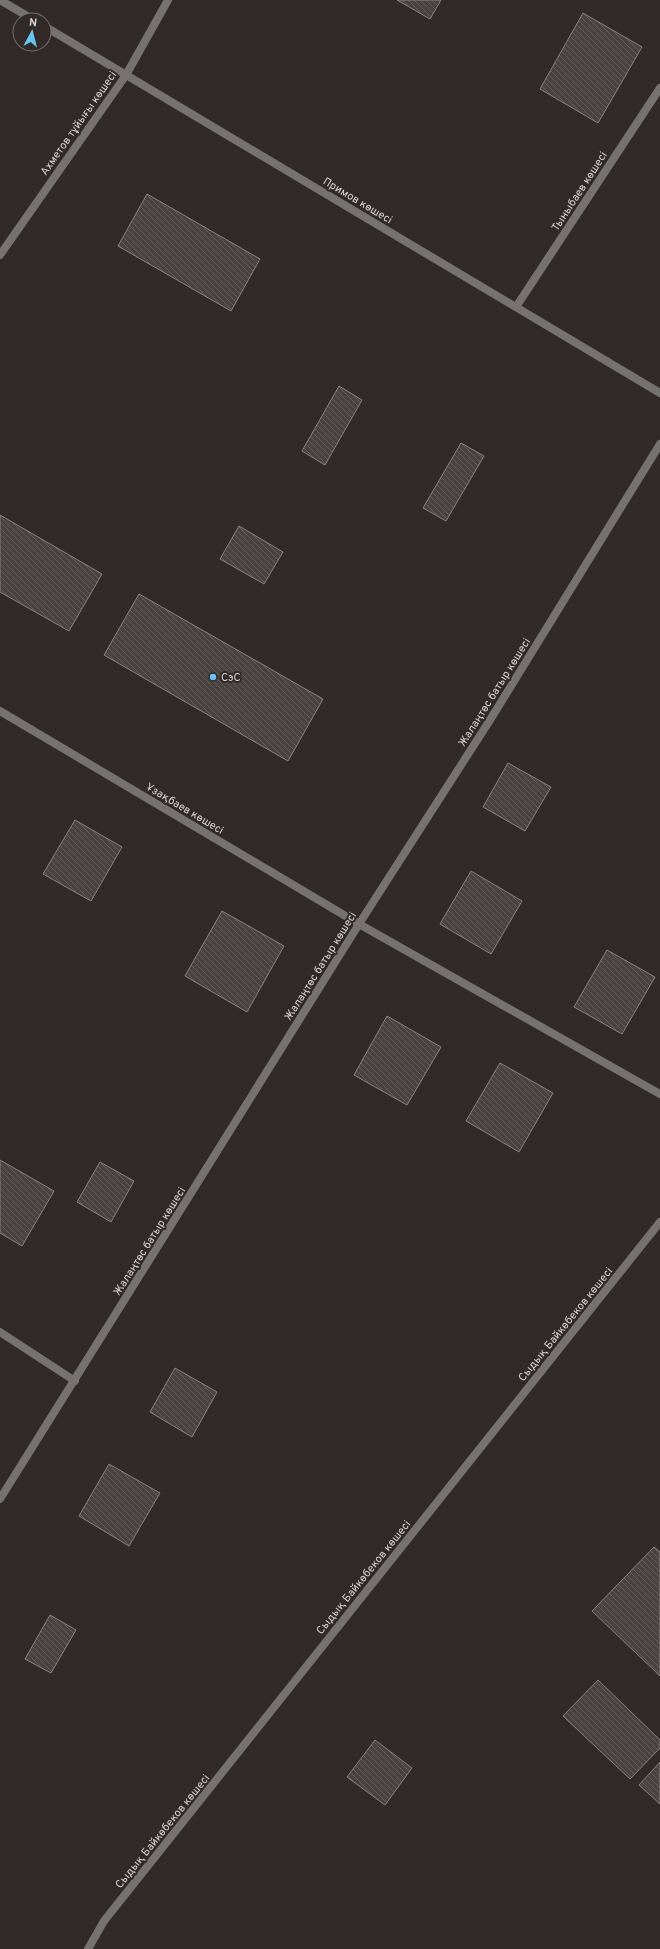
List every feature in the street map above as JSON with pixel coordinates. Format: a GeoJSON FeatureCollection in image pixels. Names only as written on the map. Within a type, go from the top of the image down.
{"type":"FeatureCollection","features":[{"type":"Feature","properties":{"kind":"street"},"geometry":{"type":"LineString","coordinates":[[0,0],[20,12]]}},
{"type":"Feature","properties":{"kind":"street","name":"Ахметов тұйығы көшесі"},"geometry":{"type":"LineString","coordinates":[[0,255],[126,75],[168,0]]}},
{"type":"Feature","properties":{"kind":"street","name":"Примов көшесі"},"geometry":{"type":"LineString","coordinates":[[52,31],[660,393]]}},
{"type":"Feature","properties":{"kind":"street","name":"Тыныбаев көшесі"},"geometry":{"type":"LineString","coordinates":[[516,307],[660,88]]}},
{"type":"Feature","properties":{"kind":"street","name":"Жалаңтөс батыр көшесі"},"geometry":{"type":"LineString","coordinates":[[0,1499],[359,924],[490,720],[660,444]]}},
{"type":"Feature","properties":{"kind":"street","name":"Ұзақбаев көшесі"},"geometry":{"type":"LineString","coordinates":[[0,711],[359,924],[660,1094]]}},
{"type":"Feature","properties":{"kind":"street","name":"Сыдық Байкөбеков көшесі"},"geometry":{"type":"LineString","coordinates":[[88,1949],[104,1921],[660,1222]]}},
{"type":"Feature","properties":{"kind":"street"},"geometry":{"type":"LineString","coordinates":[[0,1332],[75,1381]]}},
{"type":"Feature","properties":{"kind":"building"},"geometry":{"type":"Polygon","coordinates":[[[397,0],[441,0],[430,19],[397,0]]]}},
{"type":"Feature","properties":{"kind":"building"},"geometry":{"type":"Polygon","coordinates":[[[583,13],[642,47],[598,123],[540,89],[583,13]]]}},
{"type":"Feature","properties":{"kind":"building"},"geometry":{"type":"Polygon","coordinates":[[[147,194],[260,259],[231,311],[118,246],[147,194]]]}},
{"type":"Feature","properties":{"kind":"building"},"geometry":{"type":"Polygon","coordinates":[[[339,386],[362,400],[325,465],[302,451],[339,386]]]}},
{"type":"Feature","properties":{"kind":"building"},"geometry":{"type":"Polygon","coordinates":[[[461,443],[484,456],[446,521],[423,508],[461,443]]]}},
{"type":"Feature","properties":{"kind":"building"},"geometry":{"type":"Polygon","coordinates":[[[0,515],[102,574],[69,631],[0,592],[0,515]]]}},
{"type":"Feature","properties":{"kind":"building"},"geometry":{"type":"Polygon","coordinates":[[[239,526],[283,552],[264,584],[220,559],[239,526]]]}},
{"type":"Feature","properties":{"kind":"building","name":"СэС"},"geometry":{"type":"Polygon","coordinates":[[[139,594],[323,699],[288,761],[104,655],[139,594]]]}},
{"type":"Feature","properties":{"kind":"building"},"geometry":{"type":"Polygon","coordinates":[[[508,763],[551,787],[525,831],[483,807],[508,763]]]}},
{"type":"Feature","properties":{"kind":"building"},"geometry":{"type":"Polygon","coordinates":[[[75,820],[122,847],[91,901],[43,874],[75,820]]]}},
{"type":"Feature","properties":{"kind":"building"},"geometry":{"type":"Polygon","coordinates":[[[471,871],[522,901],[491,954],[440,924],[471,871]]]}},
{"type":"Feature","properties":{"kind":"building"},"geometry":{"type":"Polygon","coordinates":[[[222,911],[284,946],[247,1012],[185,976],[222,911]]]}},
{"type":"Feature","properties":{"kind":"building"},"geometry":{"type":"Polygon","coordinates":[[[607,950],[655,977],[622,1034],[574,1007],[607,950]]]}},
{"type":"Feature","properties":{"kind":"building"},"geometry":{"type":"Polygon","coordinates":[[[387,1016],[441,1047],[407,1105],[354,1075],[387,1016]]]}},
{"type":"Feature","properties":{"kind":"building"},"geometry":{"type":"Polygon","coordinates":[[[500,1063],[553,1093],[519,1152],[466,1121],[500,1063]]]}},
{"type":"Feature","properties":{"kind":"building"},"geometry":{"type":"Polygon","coordinates":[[[0,1160],[54,1191],[22,1246],[0,1233],[0,1160]]]}},
{"type":"Feature","properties":{"kind":"building"},"geometry":{"type":"Polygon","coordinates":[[[100,1162],[134,1181],[111,1222],[77,1202],[100,1162]]]}},
{"type":"Feature","properties":{"kind":"building"},"geometry":{"type":"Polygon","coordinates":[[[175,1368],[217,1392],[192,1437],[150,1412],[175,1368]]]}},
{"type":"Feature","properties":{"kind":"building"},"geometry":{"type":"Polygon","coordinates":[[[109,1464],[160,1493],[129,1546],[79,1516],[109,1464]]]}},
{"type":"Feature","properties":{"kind":"building"},"geometry":{"type":"Polygon","coordinates":[[[654,1547],[660,1552],[660,1676],[592,1611],[654,1547]]]}},
{"type":"Feature","properties":{"kind":"building"},"geometry":{"type":"Polygon","coordinates":[[[50,1615],[76,1630],[51,1673],[25,1659],[50,1615]]]}},
{"type":"Feature","properties":{"kind":"building"},"geometry":{"type":"Polygon","coordinates":[[[598,1680],[660,1740],[660,1748],[630,1779],[563,1716],[598,1680]]]}},
{"type":"Feature","properties":{"kind":"building"},"geometry":{"type":"Polygon","coordinates":[[[375,1740],[412,1768],[385,1805],[347,1777],[375,1740]]]}},
{"type":"Feature","properties":{"kind":"building"},"geometry":{"type":"Polygon","coordinates":[[[660,1762],[660,1804],[639,1785],[660,1762]]]}},
{"type":"Feature","properties":{"kind":"place","name":"СэС"},"geometry":{"type":"Point","coordinates":[213,677]}}]}
